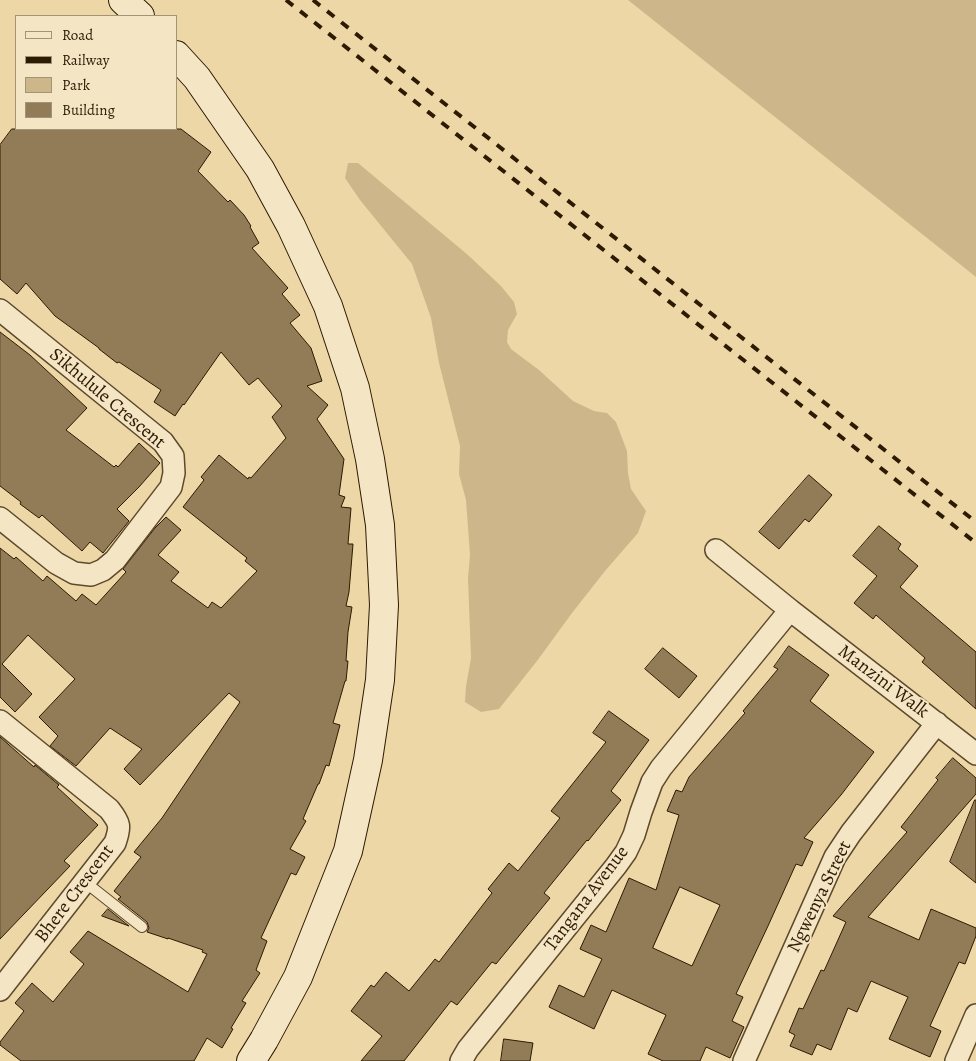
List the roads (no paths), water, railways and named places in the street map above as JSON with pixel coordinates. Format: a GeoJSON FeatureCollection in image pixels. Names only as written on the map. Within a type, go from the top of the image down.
{"type":"FeatureCollection","features":[{"type":"Feature","properties":{"kind":"main road"},"geometry":{"type":"LineString","coordinates":[[123,0],[139,15]]}},
{"type":"Feature","properties":{"kind":"main road"},"geometry":{"type":"LineString","coordinates":[[178,57],[197,78],[260,169],[291,226],[328,306],[355,388],[370,459],[380,525],[384,605],[380,680],[368,760],[348,851],[298,977],[251,1061]]}},
{"type":"Feature","properties":{"kind":"street","name":"Sikhulule Crescent"},"geometry":{"type":"LineString","coordinates":[[0,310],[163,442],[173,456],[174,473],[171,487],[115,560],[103,570],[91,575],[74,573],[56,563],[0,518]]}},
{"type":"Feature","properties":{"kind":"street","name":"Manzini Walk"},"geometry":{"type":"LineString","coordinates":[[716,550],[790,610],[976,754]]}},
{"type":"Feature","properties":{"kind":"street","name":"Tangana Avenue"},"geometry":{"type":"LineString","coordinates":[[461,1061],[468,1049],[626,852],[634,835],[652,782],[660,768],[790,610]]}},
{"type":"Feature","properties":{"kind":"street","name":"Bhere Crescent"},"geometry":{"type":"LineString","coordinates":[[0,721],[109,809],[118,820],[119,832],[115,843],[0,990]]}},
{"type":"Feature","properties":{"kind":"street","name":"Ngwenya Street"},"geometry":{"type":"LineString","coordinates":[[744,1061],[835,857],[938,724]]}},
{"type":"Feature","properties":{"kind":"street"},"geometry":{"type":"LineString","coordinates":[[956,1061],[976,1015]]}},
{"type":"Feature","properties":{"kind":"lane"},"geometry":{"type":"LineString","coordinates":[[85,882],[142,927]]}},
{"type":"Feature","properties":{"kind":"railway"},"geometry":{"type":"LineString","coordinates":[[286,0],[976,543]]}},
{"type":"Feature","properties":{"kind":"railway"},"geometry":{"type":"LineString","coordinates":[[313,0],[976,522]]}}]}
